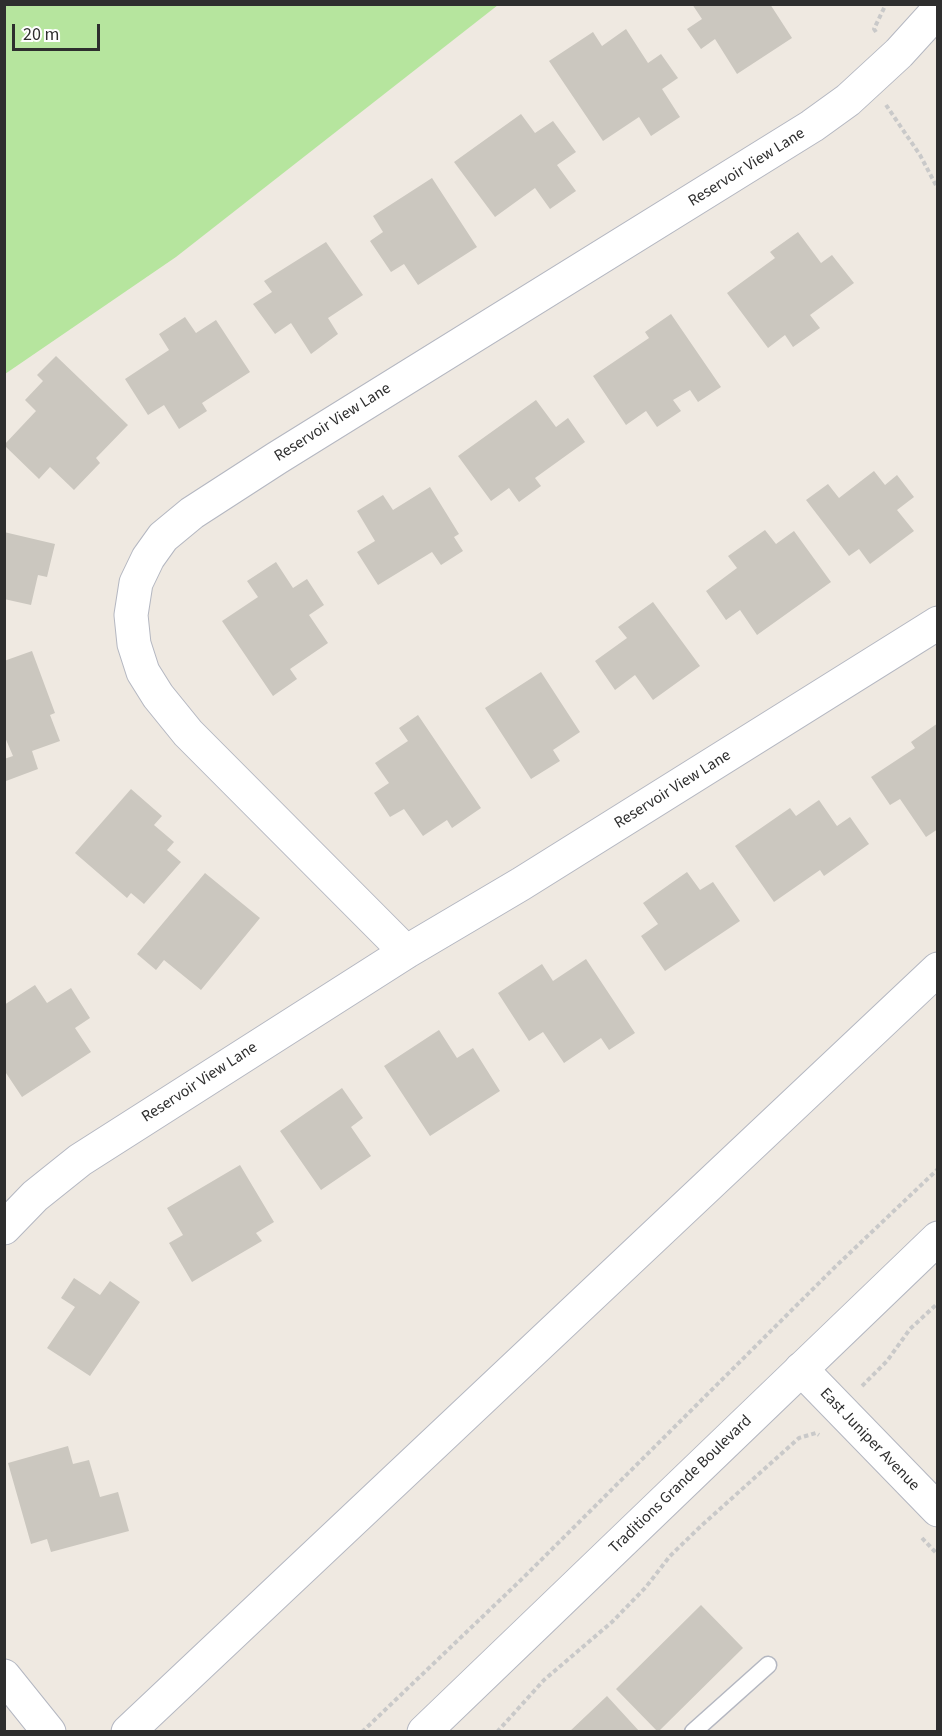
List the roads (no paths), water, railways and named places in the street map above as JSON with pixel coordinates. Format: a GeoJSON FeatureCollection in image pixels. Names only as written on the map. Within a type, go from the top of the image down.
{"type":"FeatureCollection","features":[{"type":"Feature","properties":{"kind":"street","name":"Reservoir View Lane"},"geometry":{"type":"LineString","coordinates":[[406,952],[188,733],[158,696],[143,672],[134,644],[131,615],[136,583],[148,558],[163,537],[192,513],[812,126],[848,100],[899,53],[938,10]]}},
{"type":"Feature","properties":{"kind":"street","name":"Reservoir View Lane"},"geometry":{"type":"LineString","coordinates":[[4,1228],[35,1196],[80,1160],[406,952],[531,878],[938,623]]}},
{"type":"Feature","properties":{"kind":"street"},"geometry":{"type":"LineString","coordinates":[[128,1731],[938,969]]}},
{"type":"Feature","properties":{"kind":"street","name":"Traditions Grande Boulevard"},"geometry":{"type":"LineString","coordinates":[[424,1731],[938,1238]]}},
{"type":"Feature","properties":{"kind":"street","name":"East Juniper Avenue"},"geometry":{"type":"LineString","coordinates":[[801,1369],[938,1510]]}},
{"type":"Feature","properties":{"kind":"street"},"geometry":{"type":"LineString","coordinates":[[4,1676],[49,1731]]}},
{"type":"Feature","properties":{"kind":"lane"},"geometry":{"type":"LineString","coordinates":[[693,1731],[768,1665]]}}]}
